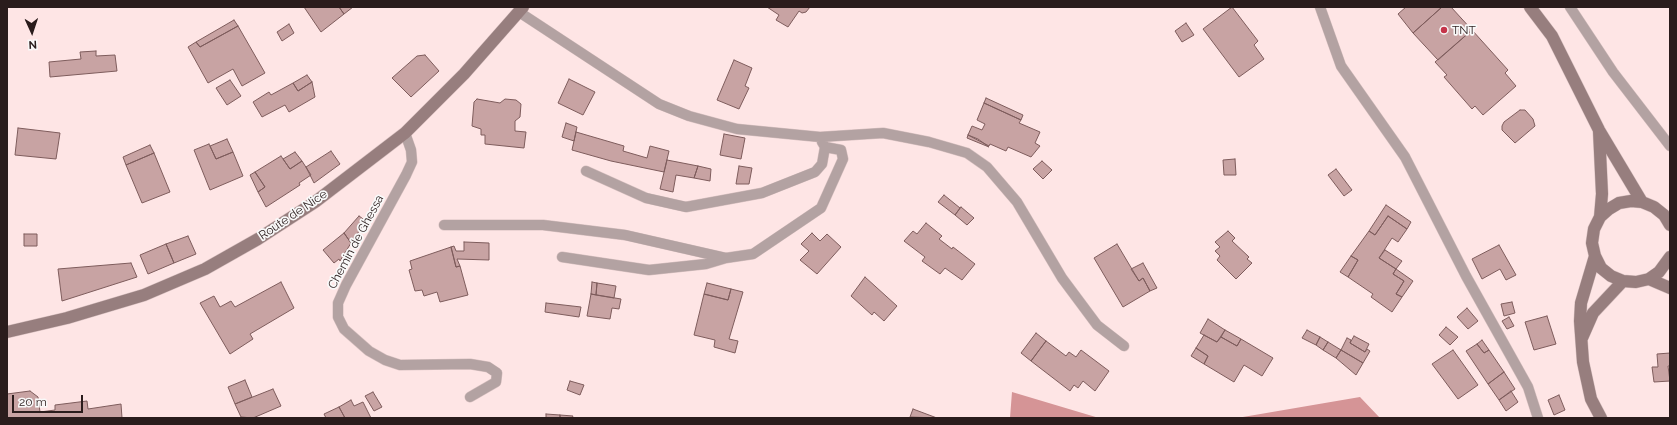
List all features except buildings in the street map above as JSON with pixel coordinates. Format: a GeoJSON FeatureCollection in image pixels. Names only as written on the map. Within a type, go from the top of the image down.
{"type":"FeatureCollection","features":[{"type":"Feature","properties":{"kind":"main road"},"geometry":{"type":"LineString","coordinates":[[1530,7],[1552,36],[1599,130],[1642,202]]}},
{"type":"Feature","properties":{"kind":"main road","name":"Route de Nice"},"geometry":{"type":"LineString","coordinates":[[7,332],[67,318],[144,295],[205,269],[258,239],[315,202],[406,133],[464,74],[521,10]]}},
{"type":"Feature","properties":{"kind":"main road"},"geometry":{"type":"LineString","coordinates":[[1599,130],[1602,194],[1600,217],[1594,229],[1592,243],[1595,256],[1601,268],[1611,276],[1623,281],[1636,282],[1649,279],[1660,272],[1670,257]]}},
{"type":"Feature","properties":{"kind":"main road"},"geometry":{"type":"LineString","coordinates":[[1600,217],[1619,203],[1631,201],[1642,202],[1659,211],[1670,225]]}},
{"type":"Feature","properties":{"kind":"main road"},"geometry":{"type":"LineString","coordinates":[[1595,256],[1581,303],[1580,321],[1583,362],[1591,399],[1601,418]]}},
{"type":"Feature","properties":{"kind":"main road"},"geometry":{"type":"LineString","coordinates":[[1649,279],[1670,288]]}},
{"type":"Feature","properties":{"kind":"main road"},"geometry":{"type":"LineString","coordinates":[[1582,339],[1593,313],[1623,281]]}},
{"type":"Feature","properties":{"kind":"lane"},"geometry":{"type":"LineString","coordinates":[[1320,7],[1341,66],[1405,157],[1466,276],[1528,387],[1538,418]]}},
{"type":"Feature","properties":{"kind":"lane"},"geometry":{"type":"LineString","coordinates":[[1570,7],[1612,72],[1670,146]]}},
{"type":"Feature","properties":{"kind":"lane"},"geometry":{"type":"LineString","coordinates":[[521,10],[659,104],[689,116],[737,129],[820,136],[883,133],[929,142],[967,153],[986,167],[1017,202],[1062,278],[1097,325],[1124,346]]}},
{"type":"Feature","properties":{"kind":"lane","name":"Chemin de Ghessa"},"geometry":{"type":"LineString","coordinates":[[406,133],[411,150],[412,162],[346,285],[338,303],[338,317],[344,329],[369,351],[395,364],[470,364],[488,367],[497,373],[496,382],[470,397]]}},
{"type":"Feature","properties":{"kind":"lane"},"geometry":{"type":"LineString","coordinates":[[586,171],[646,198],[686,207],[762,193],[815,172],[822,164],[825,147],[820,136]]}},
{"type":"Feature","properties":{"kind":"lane"},"geometry":{"type":"LineString","coordinates":[[562,257],[649,270],[706,264],[726,258],[753,254],[821,208],[843,159],[841,150],[825,147]]}},
{"type":"Feature","properties":{"kind":"lane"},"geometry":{"type":"LineString","coordinates":[[444,225],[543,225],[625,236],[726,258]]}},
{"type":"Feature","properties":{"kind":"shaded area"},"geometry":{"type":"Polygon","coordinates":[[[1012,392],[1099,418],[1010,418],[1012,392]]]}},
{"type":"Feature","properties":{"kind":"shaded area"},"geometry":{"type":"Polygon","coordinates":[[[1360,397],[1380,418],[1237,418],[1360,397]]]}},
{"type":"Feature","properties":{"kind":"place","name":"TNT"},"geometry":{"type":"Point","coordinates":[1444,30]}}]}
